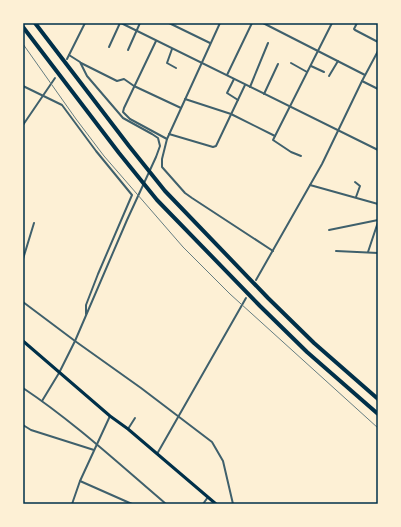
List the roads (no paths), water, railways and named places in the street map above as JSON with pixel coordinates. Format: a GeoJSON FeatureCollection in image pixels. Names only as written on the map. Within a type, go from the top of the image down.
{"type":"FeatureCollection","features":[{"type":"Feature","properties":{"kind":"highway"},"geometry":{"type":"LineString","coordinates":[[35,23],[129,146],[166,190],[314,343],[378,399]]}},
{"type":"Feature","properties":{"kind":"highway"},"geometry":{"type":"LineString","coordinates":[[23,27],[119,153],[157,200],[307,352],[378,414]]}},
{"type":"Feature","properties":{"kind":"main road"},"geometry":{"type":"LineString","coordinates":[[23,341],[59,373],[216,504]]}},
{"type":"Feature","properties":{"kind":"street"},"geometry":{"type":"LineString","coordinates":[[67,59],[85,23]]}},
{"type":"Feature","properties":{"kind":"street"},"geometry":{"type":"LineString","coordinates":[[110,46],[121,23],[378,150]]}},
{"type":"Feature","properties":{"kind":"street"},"geometry":{"type":"LineString","coordinates":[[128,50],[140,23]]}},
{"type":"Feature","properties":{"kind":"street"},"geometry":{"type":"LineString","coordinates":[[169,23],[210,44]]}},
{"type":"Feature","properties":{"kind":"street"},"geometry":{"type":"LineString","coordinates":[[220,23],[169,134],[162,159],[162,167],[185,193],[272,252]]}},
{"type":"Feature","properties":{"kind":"street"},"geometry":{"type":"LineString","coordinates":[[227,76],[252,23]]}},
{"type":"Feature","properties":{"kind":"street"},"geometry":{"type":"LineString","coordinates":[[263,23],[365,75]]}},
{"type":"Feature","properties":{"kind":"street"},"geometry":{"type":"LineString","coordinates":[[301,156],[274,141],[275,136],[332,23]]}},
{"type":"Feature","properties":{"kind":"street"},"geometry":{"type":"LineString","coordinates":[[357,23],[354,29],[355,30],[378,42]]}},
{"type":"Feature","properties":{"kind":"street"},"geometry":{"type":"LineString","coordinates":[[156,41],[123,112],[124,115],[130,119],[167,139]]}},
{"type":"Feature","properties":{"kind":"street"},"geometry":{"type":"LineString","coordinates":[[250,87],[268,43]]}},
{"type":"Feature","properties":{"kind":"street"},"geometry":{"type":"LineString","coordinates":[[172,49],[167,63],[176,68]]}},
{"type":"Feature","properties":{"kind":"street"},"geometry":{"type":"LineString","coordinates":[[256,280],[310,185],[378,52]]}},
{"type":"Feature","properties":{"kind":"street"},"geometry":{"type":"LineString","coordinates":[[69,55],[117,81],[124,79],[134,86],[181,108]]}},
{"type":"Feature","properties":{"kind":"street"},"geometry":{"type":"LineString","coordinates":[[329,76],[338,61]]}},
{"type":"Feature","properties":{"kind":"street"},"geometry":{"type":"LineString","coordinates":[[42,401],[59,373],[75,341],[160,146],[158,138],[123,118],[104,98],[87,76],[80,62]]}},
{"type":"Feature","properties":{"kind":"street"},"geometry":{"type":"LineString","coordinates":[[291,63],[307,72]]}},
{"type":"Feature","properties":{"kind":"street"},"geometry":{"type":"LineString","coordinates":[[264,94],[278,64]]}},
{"type":"Feature","properties":{"kind":"street"},"geometry":{"type":"LineString","coordinates":[[311,66],[324,72]]}},
{"type":"Feature","properties":{"kind":"street"},"geometry":{"type":"LineString","coordinates":[[23,125],[55,78]]}},
{"type":"Feature","properties":{"kind":"street"},"geometry":{"type":"LineString","coordinates":[[234,79],[227,93],[238,100]]}},
{"type":"Feature","properties":{"kind":"street"},"geometry":{"type":"LineString","coordinates":[[362,81],[378,89]]}},
{"type":"Feature","properties":{"kind":"street"},"geometry":{"type":"LineString","coordinates":[[169,134],[213,147],[216,146],[245,85]]}},
{"type":"Feature","properties":{"kind":"street"},"geometry":{"type":"LineString","coordinates":[[23,86],[62,105],[96,151],[132,195],[98,274],[86,306],[86,315]]}},
{"type":"Feature","properties":{"kind":"street"},"geometry":{"type":"LineString","coordinates":[[185,99],[231,114],[275,136]]}},
{"type":"Feature","properties":{"kind":"street"},"geometry":{"type":"LineString","coordinates":[[355,182],[360,186],[356,197]]}},
{"type":"Feature","properties":{"kind":"street"},"geometry":{"type":"LineString","coordinates":[[310,185],[378,204]]}},
{"type":"Feature","properties":{"kind":"street"},"geometry":{"type":"LineString","coordinates":[[329,230],[378,221],[368,252]]}},
{"type":"Feature","properties":{"kind":"street"},"geometry":{"type":"LineString","coordinates":[[23,259],[34,223]]}},
{"type":"Feature","properties":{"kind":"street"},"geometry":{"type":"LineString","coordinates":[[336,251],[378,253]]}},
{"type":"Feature","properties":{"kind":"street"},"geometry":{"type":"LineString","coordinates":[[157,454],[246,298]]}},
{"type":"Feature","properties":{"kind":"street"},"geometry":{"type":"LineString","coordinates":[[23,302],[199,430],[215,445],[223,461],[233,504]]}},
{"type":"Feature","properties":{"kind":"street"},"geometry":{"type":"LineString","coordinates":[[23,388],[97,443],[166,504]]}},
{"type":"Feature","properties":{"kind":"street"},"geometry":{"type":"LineString","coordinates":[[72,504],[80,481],[110,416]]}},
{"type":"Feature","properties":{"kind":"street"},"geometry":{"type":"LineString","coordinates":[[128,430],[135,418]]}},
{"type":"Feature","properties":{"kind":"street"},"geometry":{"type":"LineString","coordinates":[[23,425],[32,430],[94,450]]}},
{"type":"Feature","properties":{"kind":"street"},"geometry":{"type":"LineString","coordinates":[[80,481],[132,504]]}},
{"type":"Feature","properties":{"kind":"street"},"geometry":{"type":"LineString","coordinates":[[203,504],[208,497]]}},
{"type":"Feature","properties":{"kind":"railway"},"geometry":{"type":"LineString","coordinates":[[23,44],[104,156],[183,247],[230,294],[378,428]]}}]}
